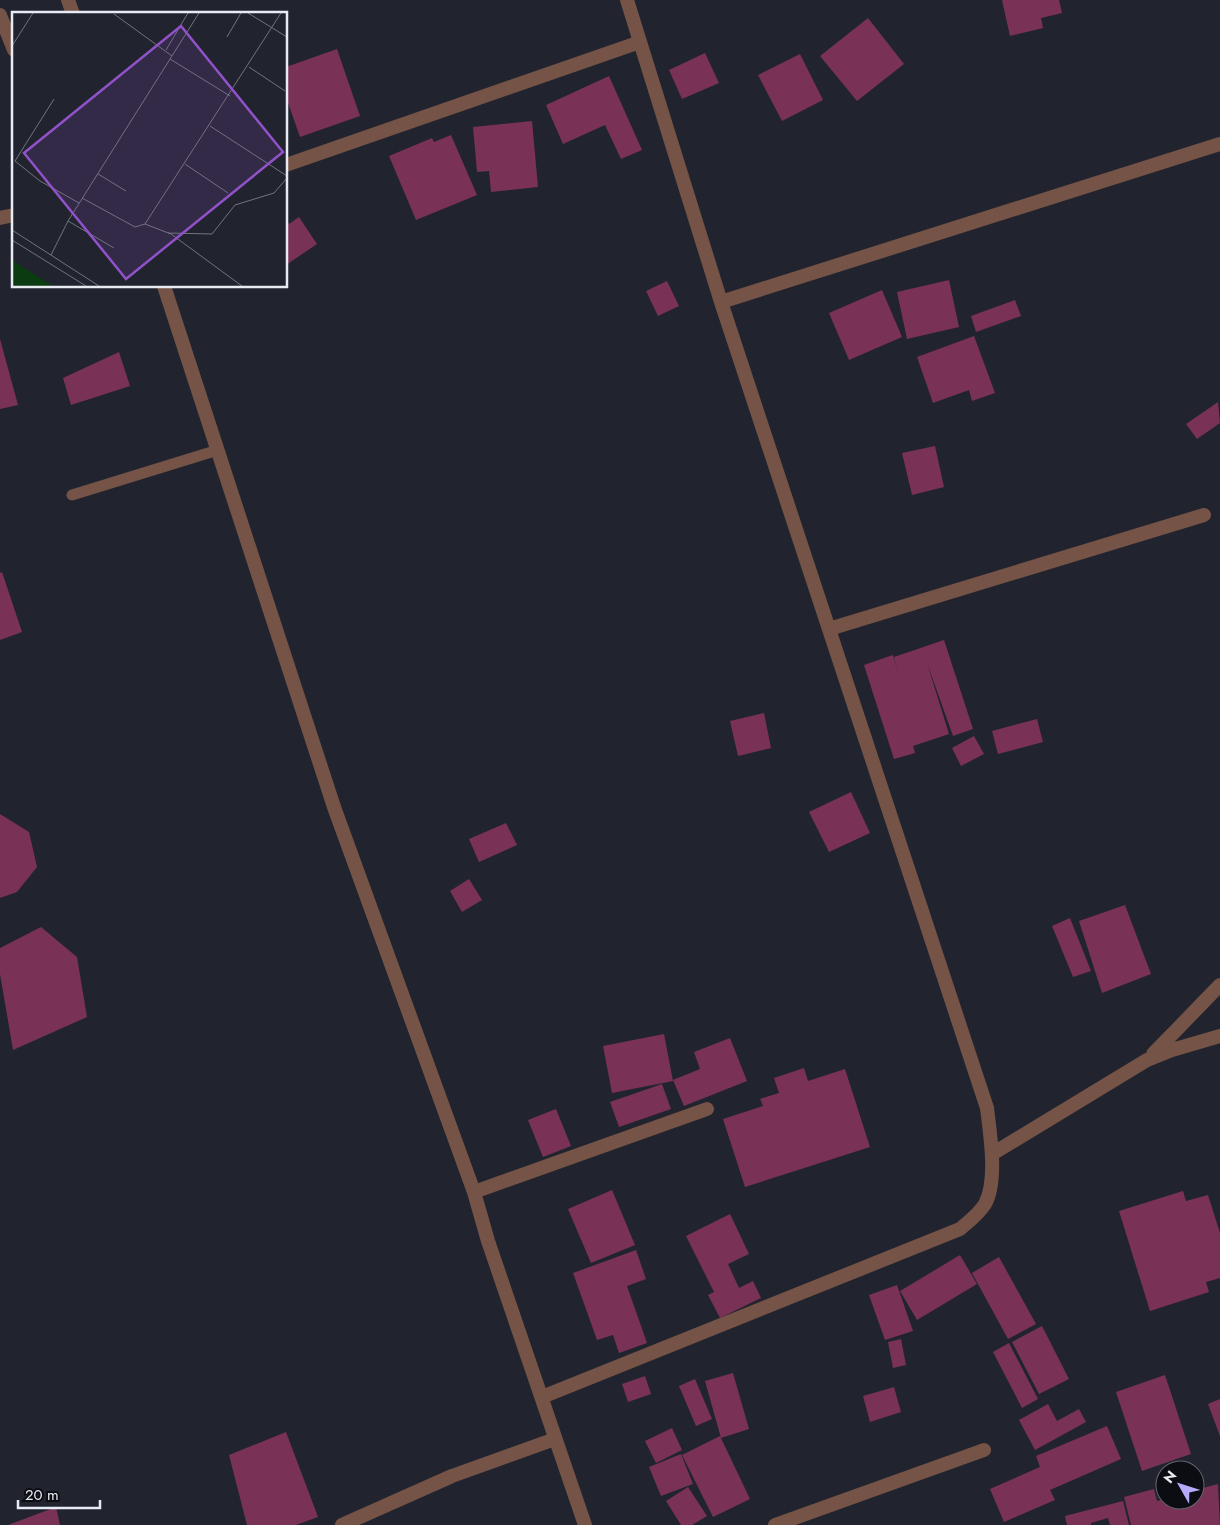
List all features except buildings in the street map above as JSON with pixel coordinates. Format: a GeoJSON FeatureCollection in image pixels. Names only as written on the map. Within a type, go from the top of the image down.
{"type":"FeatureCollection","features":[{"type":"Feature","properties":{"kind":"street"},"geometry":{"type":"LineString","coordinates":[[68,0],[72,12]]}},
{"type":"Feature","properties":{"kind":"street"},"geometry":{"type":"LineString","coordinates":[[542,1397],[960,1229],[985,1204],[990,1187],[992,1154],[987,1108],[721,302],[627,0]]}},
{"type":"Feature","properties":{"kind":"street"},"geometry":{"type":"LineString","coordinates":[[0,15],[12,45]]}},
{"type":"Feature","properties":{"kind":"street"},"geometry":{"type":"LineString","coordinates":[[288,164],[640,42]]}},
{"type":"Feature","properties":{"kind":"street"},"geometry":{"type":"LineString","coordinates":[[721,302],[1220,144]]}},
{"type":"Feature","properties":{"kind":"street"},"geometry":{"type":"LineString","coordinates":[[165,288],[334,807],[474,1192],[585,1525]]}},
{"type":"Feature","properties":{"kind":"street"},"geometry":{"type":"LineString","coordinates":[[829,628],[1204,515]]}},
{"type":"Feature","properties":{"kind":"street"},"geometry":{"type":"LineString","coordinates":[[1147,1060],[1220,985]]}},
{"type":"Feature","properties":{"kind":"street"},"geometry":{"type":"LineString","coordinates":[[992,1154],[1147,1060],[1172,1050],[1220,1036]]}},
{"type":"Feature","properties":{"kind":"street"},"geometry":{"type":"LineString","coordinates":[[474,1192],[707,1109]]}},
{"type":"Feature","properties":{"kind":"street"},"geometry":{"type":"LineString","coordinates":[[342,1525],[452,1476],[555,1439]]}},
{"type":"Feature","properties":{"kind":"street"},"geometry":{"type":"LineString","coordinates":[[775,1525],[984,1450]]}},
{"type":"Feature","properties":{"kind":"lane"},"geometry":{"type":"LineString","coordinates":[[72,495],[218,450]]}}]}
